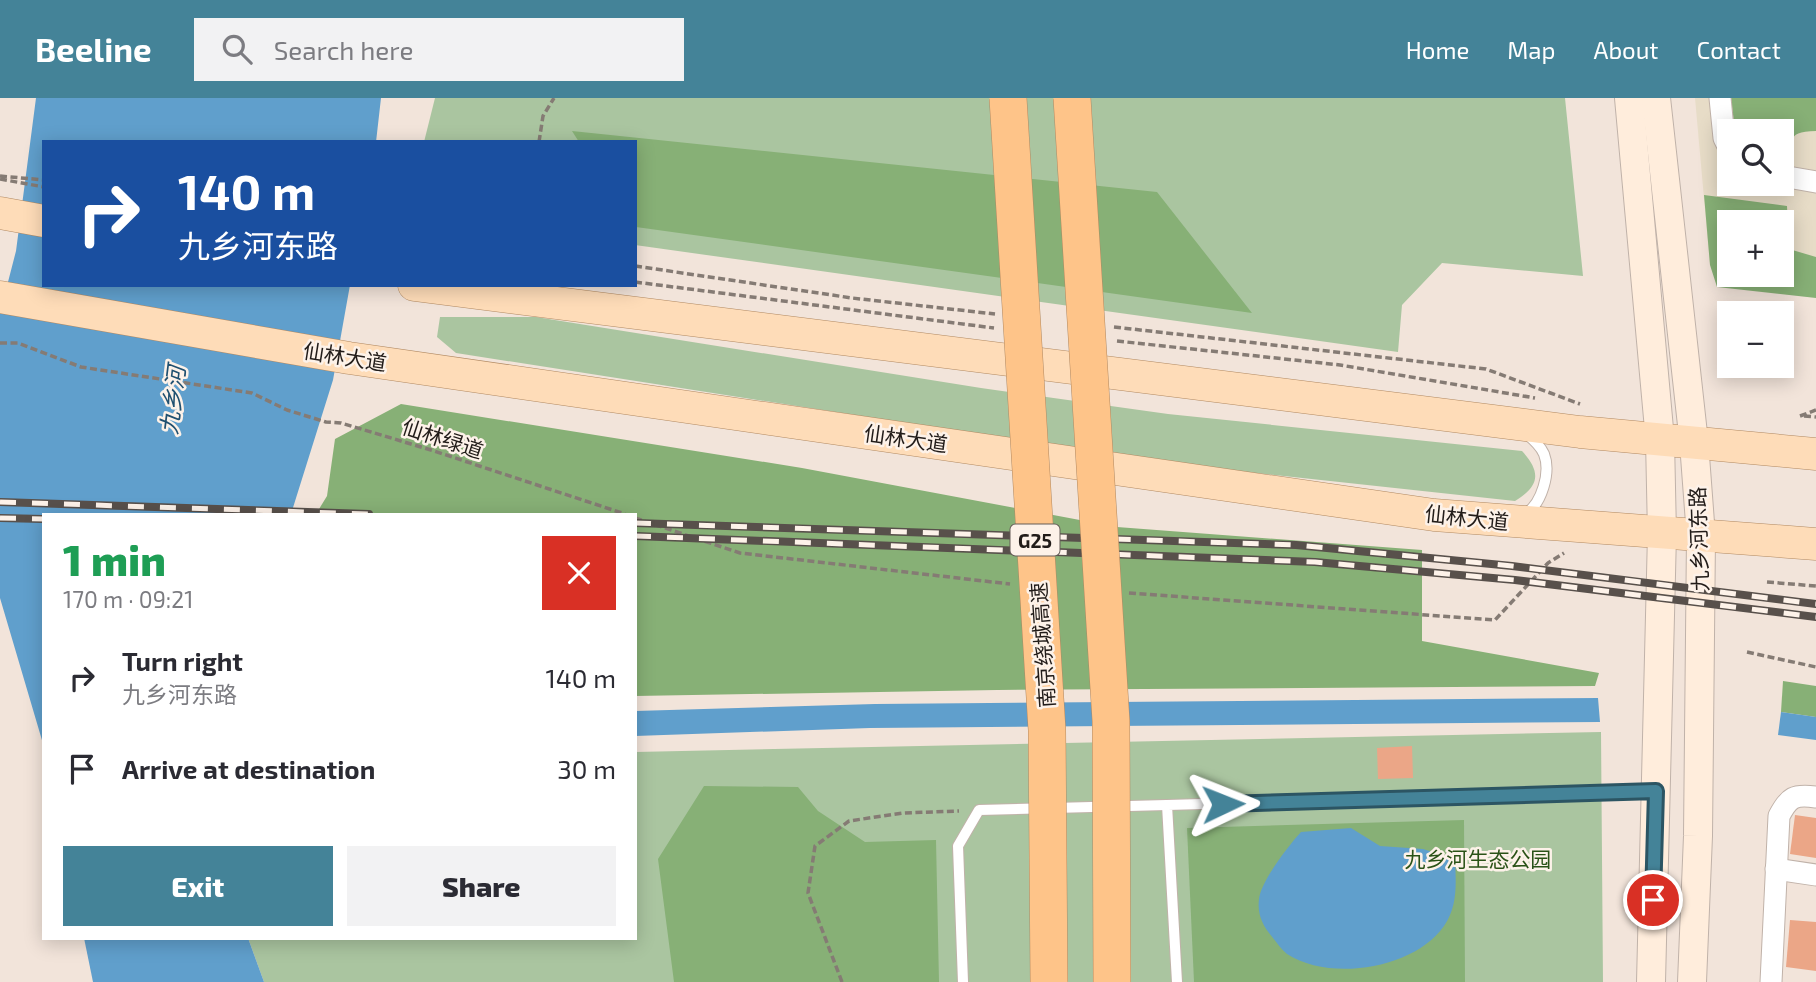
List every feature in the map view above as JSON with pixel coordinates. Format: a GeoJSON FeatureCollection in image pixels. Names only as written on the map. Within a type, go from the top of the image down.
{"type":"FeatureCollection","features":[{"type":"Feature","properties":{"kind":"highway","name":"南京绕城高速"},"geometry":{"type":"LineString","coordinates":[[1008,98],[1048,730],[1049,982]]}},
{"type":"Feature","properties":{"kind":"highway"},"geometry":{"type":"LineString","coordinates":[[1072,98],[1111,721],[1112,982]]}},
{"type":"Feature","properties":{"kind":"main road","name":"九乡河东路"},"geometry":{"type":"LineString","coordinates":[[1629,98],[1660,440],[1662,534],[1651,982]]}},
{"type":"Feature","properties":{"kind":"main road","name":"九乡河东路"},"geometry":{"type":"LineString","coordinates":[[1656,98],[1701,536],[1698,836],[1692,982]]}},
{"type":"Feature","properties":{"kind":"main road"},"geometry":{"type":"LineString","coordinates":[[430,287],[1514,424],[1816,454]]}},
{"type":"Feature","properties":{"kind":"main road","name":"仙林大道"},"geometry":{"type":"LineString","coordinates":[[0,298],[349,358],[1434,515],[1816,544]]}},
{"type":"Feature","properties":{"kind":"street"},"geometry":{"type":"LineString","coordinates":[[1720,98],[1722,119]]}},
{"type":"Feature","properties":{"kind":"street"},"geometry":{"type":"LineString","coordinates":[[1794,178],[1816,182]]}},
{"type":"Feature","properties":{"kind":"street"},"geometry":{"type":"LineString","coordinates":[[1771,982],[1779,816],[1787,801],[1801,795],[1816,797]]}},
{"type":"Feature","properties":{"kind":"street"},"geometry":{"type":"LineString","coordinates":[[1776,869],[1816,875]]}},
{"type":"Feature","properties":{"kind":"lane"},"geometry":{"type":"LineString","coordinates":[[1510,522],[1535,506],[1545,482],[1546,470],[1545,456],[1539,445],[1514,424]]}},
{"type":"Feature","properties":{"kind":"lane"},"geometry":{"type":"LineString","coordinates":[[963,982],[958,846],[979,810],[1656,791]]}},
{"type":"Feature","properties":{"kind":"lane"},"geometry":{"type":"LineString","coordinates":[[1167,805],[1177,982]]}},
{"type":"Feature","properties":{"kind":"path"},"geometry":{"type":"LineString","coordinates":[[539,140],[543,116],[554,98]]}},
{"type":"Feature","properties":{"kind":"path"},"geometry":{"type":"LineString","coordinates":[[0,178],[42,180]]}},
{"type":"Feature","properties":{"kind":"path"},"geometry":{"type":"LineString","coordinates":[[0,178],[42,187]]}},
{"type":"Feature","properties":{"kind":"path","name":"仙林绿道"},"geometry":{"type":"LineString","coordinates":[[0,342],[18,343],[81,367],[252,393],[287,410],[431,450],[622,513]]}},
{"type":"Feature","properties":{"kind":"path"},"geometry":{"type":"LineString","coordinates":[[1816,410],[1800,416],[1816,417]]}},
{"type":"Feature","properties":{"kind":"path"},"geometry":{"type":"LineString","coordinates":[[1767,582],[1816,586]]}},
{"type":"Feature","properties":{"kind":"path"},"geometry":{"type":"LineString","coordinates":[[1747,652],[1816,667]]}},
{"type":"Feature","properties":{"kind":"path"},"geometry":{"type":"LineString","coordinates":[[842,982],[808,892],[816,846],[849,821],[902,813],[979,810]]}},
{"type":"Feature","properties":{"kind":"shaded area"},"geometry":{"type":"Polygon","coordinates":[[[1695,98],[1816,98],[1816,279],[1794,276],[1794,210],[1717,210],[1717,249],[1710,265],[1695,98]]]}},
{"type":"Feature","properties":{"kind":"green space"},"geometry":{"type":"Polygon","coordinates":[[[435,98],[1565,98],[1583,276],[1442,263],[1402,305],[1398,352],[637,245],[637,140],[424,140],[435,98]]]}},
{"type":"Feature","properties":{"kind":"green space"},"geometry":{"type":"Polygon","coordinates":[[[1731,98],[1816,98],[1816,131],[1794,136],[1794,119],[1734,119],[1731,98]]]}},
{"type":"Feature","properties":{"kind":"green space"},"geometry":{"type":"Polygon","coordinates":[[[572,131],[1157,192],[1252,313],[637,227],[637,140],[578,140],[572,131]]]}},
{"type":"Feature","properties":{"kind":"green space"},"geometry":{"type":"Polygon","coordinates":[[[1704,195],[1787,206],[1787,210],[1717,210],[1717,287],[1710,265],[1704,195]]]}},
{"type":"Feature","properties":{"kind":"green space"},"geometry":{"type":"Polygon","coordinates":[[[1794,250],[1816,257],[1816,298],[1717,287],[1794,287],[1794,250]]]}},
{"type":"Feature","properties":{"kind":"green space"},"geometry":{"type":"Polygon","coordinates":[[[440,317],[536,317],[981,388],[1168,414],[1522,451],[1533,466],[1535,479],[1529,490],[1515,501],[1163,463],[456,353],[437,337],[440,317]]]}},
{"type":"Feature","properties":{"kind":"green space"},"geometry":{"type":"Polygon","coordinates":[[[401,404],[802,468],[1117,527],[1422,550],[1422,641],[1599,673],[1595,686],[997,690],[637,696],[637,513],[317,513],[327,496],[335,439],[401,404]]]}},
{"type":"Feature","properties":{"kind":"green space"},"geometry":{"type":"Polygon","coordinates":[[[1783,681],[1816,686],[1816,717],[1781,712],[1783,681]]]}},
{"type":"Feature","properties":{"kind":"green space","name":"九乡河生态公园"},"geometry":{"type":"Polygon","coordinates":[[[1601,732],[1603,982],[264,982],[249,940],[637,940],[637,752],[1601,732]]]}},
{"type":"Feature","properties":{"kind":"green space"},"geometry":{"type":"Polygon","coordinates":[[[704,786],[798,787],[818,811],[865,842],[936,840],[939,982],[674,982],[658,859],[704,786]]]}},
{"type":"Feature","properties":{"kind":"green space"},"geometry":{"type":"Polygon","coordinates":[[[1464,820],[1465,982],[1194,982],[1187,828],[1464,820]]]}},
{"type":"Feature","properties":{"kind":"water","name":"九乡河"},"geometry":{"type":"Polygon","coordinates":[[[36,98],[381,98],[376,140],[42,140],[42,287],[350,287],[333,380],[291,513],[42,513],[42,740],[0,598],[0,313],[16,251],[36,98]]]}},
{"type":"Feature","properties":{"kind":"water"},"geometry":{"type":"Polygon","coordinates":[[[1598,698],[1600,722],[870,728],[637,736],[637,711],[875,704],[1598,698]]]}},
{"type":"Feature","properties":{"kind":"water"},"geometry":{"type":"Polygon","coordinates":[[[1781,712],[1816,717],[1816,740],[1778,735],[1781,712]]]}},
{"type":"Feature","properties":{"kind":"water"},"geometry":{"type":"Polygon","coordinates":[[[1351,828],[1380,846],[1423,849],[1455,859],[1452,910],[1444,926],[1430,941],[1392,961],[1348,969],[1305,963],[1287,954],[1266,929],[1259,910],[1261,891],[1276,864],[1301,832],[1351,828]]]}},
{"type":"Feature","properties":{"kind":"water"},"geometry":{"type":"Polygon","coordinates":[[[84,940],[249,940],[264,982],[93,982],[84,940]]]}},
{"type":"Feature","properties":{"kind":"building"},"geometry":{"type":"Polygon","coordinates":[[[1412,746],[1413,778],[1378,779],[1377,748],[1412,746]]]}},
{"type":"Feature","properties":{"kind":"building"},"geometry":{"type":"Polygon","coordinates":[[[1795,815],[1816,818],[1816,858],[1790,854],[1795,815]]]}},
{"type":"Feature","properties":{"kind":"building"},"geometry":{"type":"Polygon","coordinates":[[[1790,920],[1816,922],[1816,971],[1786,967],[1790,920]]]}},
{"type":"Feature","properties":{"kind":"railway"},"geometry":{"type":"LineString","coordinates":[[0,502],[338,513]]}},
{"type":"Feature","properties":{"kind":"railway"},"geometry":{"type":"LineString","coordinates":[[0,518],[42,519]]}},
{"type":"Feature","properties":{"kind":"railway"},"geometry":{"type":"LineString","coordinates":[[637,523],[1296,545],[1512,566],[1816,604]]}},
{"type":"Feature","properties":{"kind":"railway"},"geometry":{"type":"LineString","coordinates":[[637,536],[1315,562],[1515,580],[1816,617]]}},
{"type":"Feature","properties":{"kind":"route"},"geometry":{"type":"LineString","coordinates":[[1223,804],[1656,791],[1653,900]]}}]}
